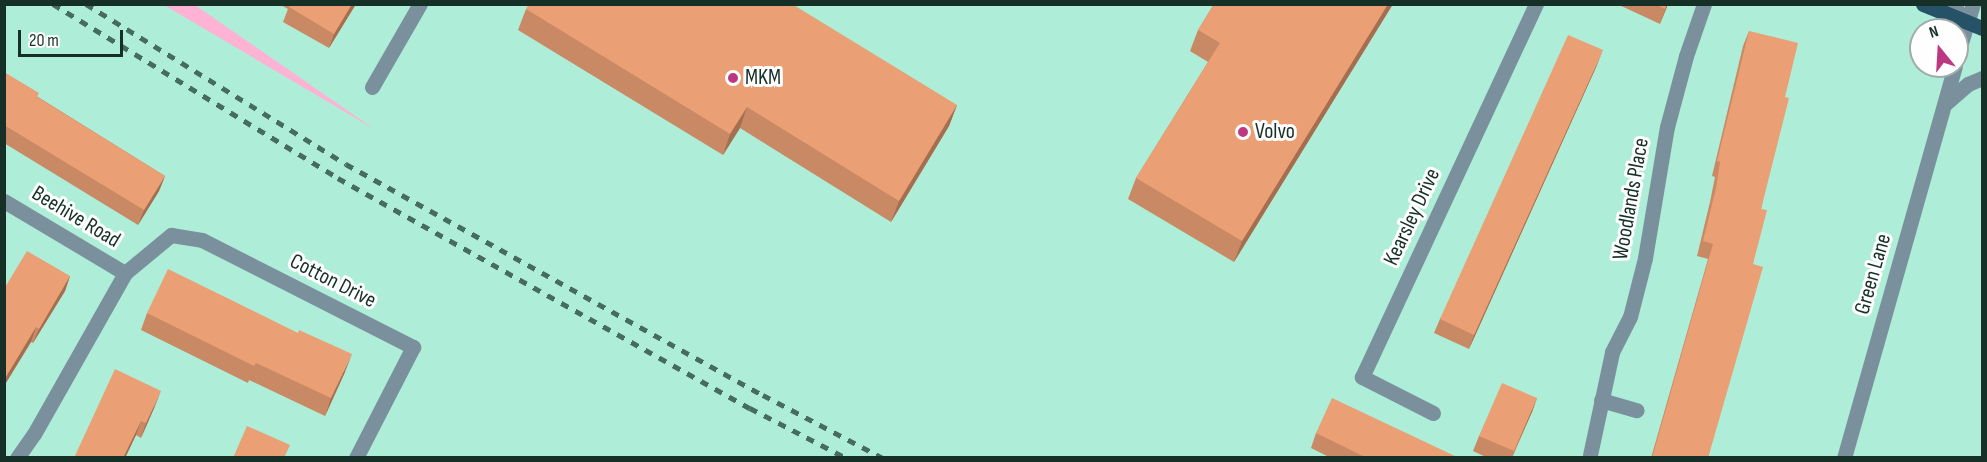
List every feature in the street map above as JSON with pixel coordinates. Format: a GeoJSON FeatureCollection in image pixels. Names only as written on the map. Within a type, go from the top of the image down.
{"type":"FeatureCollection","features":[{"type":"Feature","properties":{"kind":"main road"},"geometry":{"type":"LineString","coordinates":[[1923,4],[1956,18]]}},
{"type":"Feature","properties":{"kind":"street"},"geometry":{"type":"LineString","coordinates":[[372,87],[420,4]]}},
{"type":"Feature","properties":{"kind":"street","name":"Kearsley Drive"},"geometry":{"type":"LineString","coordinates":[[1433,413],[1362,377],[1536,4]]}},
{"type":"Feature","properties":{"kind":"street","name":"Woodlands Place"},"geometry":{"type":"LineString","coordinates":[[1590,455],[1612,352],[1629,317],[1639,285],[1667,127],[1686,56],[1704,4]]}},
{"type":"Feature","properties":{"kind":"street"},"geometry":{"type":"LineString","coordinates":[[1953,4],[1962,18]]}},
{"type":"Feature","properties":{"kind":"street"},"geometry":{"type":"LineString","coordinates":[[1967,18],[1973,4]]}},
{"type":"Feature","properties":{"kind":"street","name":"Green Lane"},"geometry":{"type":"LineString","coordinates":[[1844,458],[1952,78]]}},
{"type":"Feature","properties":{"kind":"street"},"geometry":{"type":"LineString","coordinates":[[1946,103],[1968,84],[1983,78]]}},
{"type":"Feature","properties":{"kind":"street","name":"Beehive Road"},"geometry":{"type":"LineString","coordinates":[[4,201],[125,273]]}},
{"type":"Feature","properties":{"kind":"street","name":"Cotton Drive"},"geometry":{"type":"LineString","coordinates":[[125,273],[171,235],[202,240],[413,347],[356,458]]}},
{"type":"Feature","properties":{"kind":"street"},"geometry":{"type":"LineString","coordinates":[[17,458],[34,434],[125,273]]}},
{"type":"Feature","properties":{"kind":"street"},"geometry":{"type":"LineString","coordinates":[[1601,400],[1637,410]]}},
{"type":"Feature","properties":{"kind":"shaded area"},"geometry":{"type":"Polygon","coordinates":[[[164,5],[195,5],[374,129],[164,5]]]}},
{"type":"Feature","properties":{"kind":"building"},"geometry":{"type":"Polygon","coordinates":[[[290,4],[352,4],[334,34],[289,7],[290,4]]]}},
{"type":"Feature","properties":{"kind":"building","name":"MKM"},"geometry":{"type":"Polygon","coordinates":[[[529,4],[792,4],[957,105],[899,201],[747,107],[730,134],[526,9],[529,4]]]}},
{"type":"Feature","properties":{"kind":"building","name":"Volvo"},"geometry":{"type":"Polygon","coordinates":[[[1214,4],[1388,4],[1242,241],[1136,178],[1220,43],[1198,30],[1214,4]]]}},
{"type":"Feature","properties":{"kind":"building"},"geometry":{"type":"Polygon","coordinates":[[[1655,4],[1667,4],[1665,9],[1655,4]]]}},
{"type":"Feature","properties":{"kind":"building"},"geometry":{"type":"Polygon","coordinates":[[[1749,31],[1798,43],[1785,97],[1789,98],[1761,209],[1767,210],[1753,264],[1763,267],[1708,458],[1652,458],[1713,244],[1703,241],[1716,188],[1720,162],[1717,161],[1749,31]]]}},
{"type":"Feature","properties":{"kind":"building"},"geometry":{"type":"Polygon","coordinates":[[[1568,35],[1603,50],[1474,335],[1440,319],[1568,35]]]}},
{"type":"Feature","properties":{"kind":"building"},"geometry":{"type":"Polygon","coordinates":[[[4,72],[39,93],[37,97],[165,176],[144,210],[4,125],[4,72]]]}},
{"type":"Feature","properties":{"kind":"building"},"geometry":{"type":"Polygon","coordinates":[[[27,251],[70,276],[39,329],[36,327],[4,380],[4,289],[27,251]]]}},
{"type":"Feature","properties":{"kind":"building"},"geometry":{"type":"Polygon","coordinates":[[[168,269],[298,333],[299,330],[352,354],[331,398],[256,363],[254,366],[147,313],[168,269]]]}},
{"type":"Feature","properties":{"kind":"building"},"geometry":{"type":"Polygon","coordinates":[[[115,369],[161,391],[146,423],[141,421],[123,458],[74,458],[115,369]]]}},
{"type":"Feature","properties":{"kind":"building"},"geometry":{"type":"Polygon","coordinates":[[[1502,383],[1537,398],[1514,451],[1479,436],[1502,383]]]}},
{"type":"Feature","properties":{"kind":"building"},"geometry":{"type":"Polygon","coordinates":[[[1332,398],[1457,458],[1367,458],[1316,433],[1332,398]]]}},
{"type":"Feature","properties":{"kind":"building"},"geometry":{"type":"Polygon","coordinates":[[[247,426],[290,445],[284,458],[233,458],[247,426]]]}},
{"type":"Feature","properties":{"kind":"railway"},"geometry":{"type":"LineString","coordinates":[[53,4],[338,178],[750,408],[846,458]]}},
{"type":"Feature","properties":{"kind":"railway"},"geometry":{"type":"LineString","coordinates":[[86,4],[346,164],[763,395],[883,458]]}},
{"type":"Feature","properties":{"kind":"place","name":"MKM"},"geometry":{"type":"Point","coordinates":[733,78]}},
{"type":"Feature","properties":{"kind":"place","name":"Volvo"},"geometry":{"type":"Point","coordinates":[1243,132]}}]}
